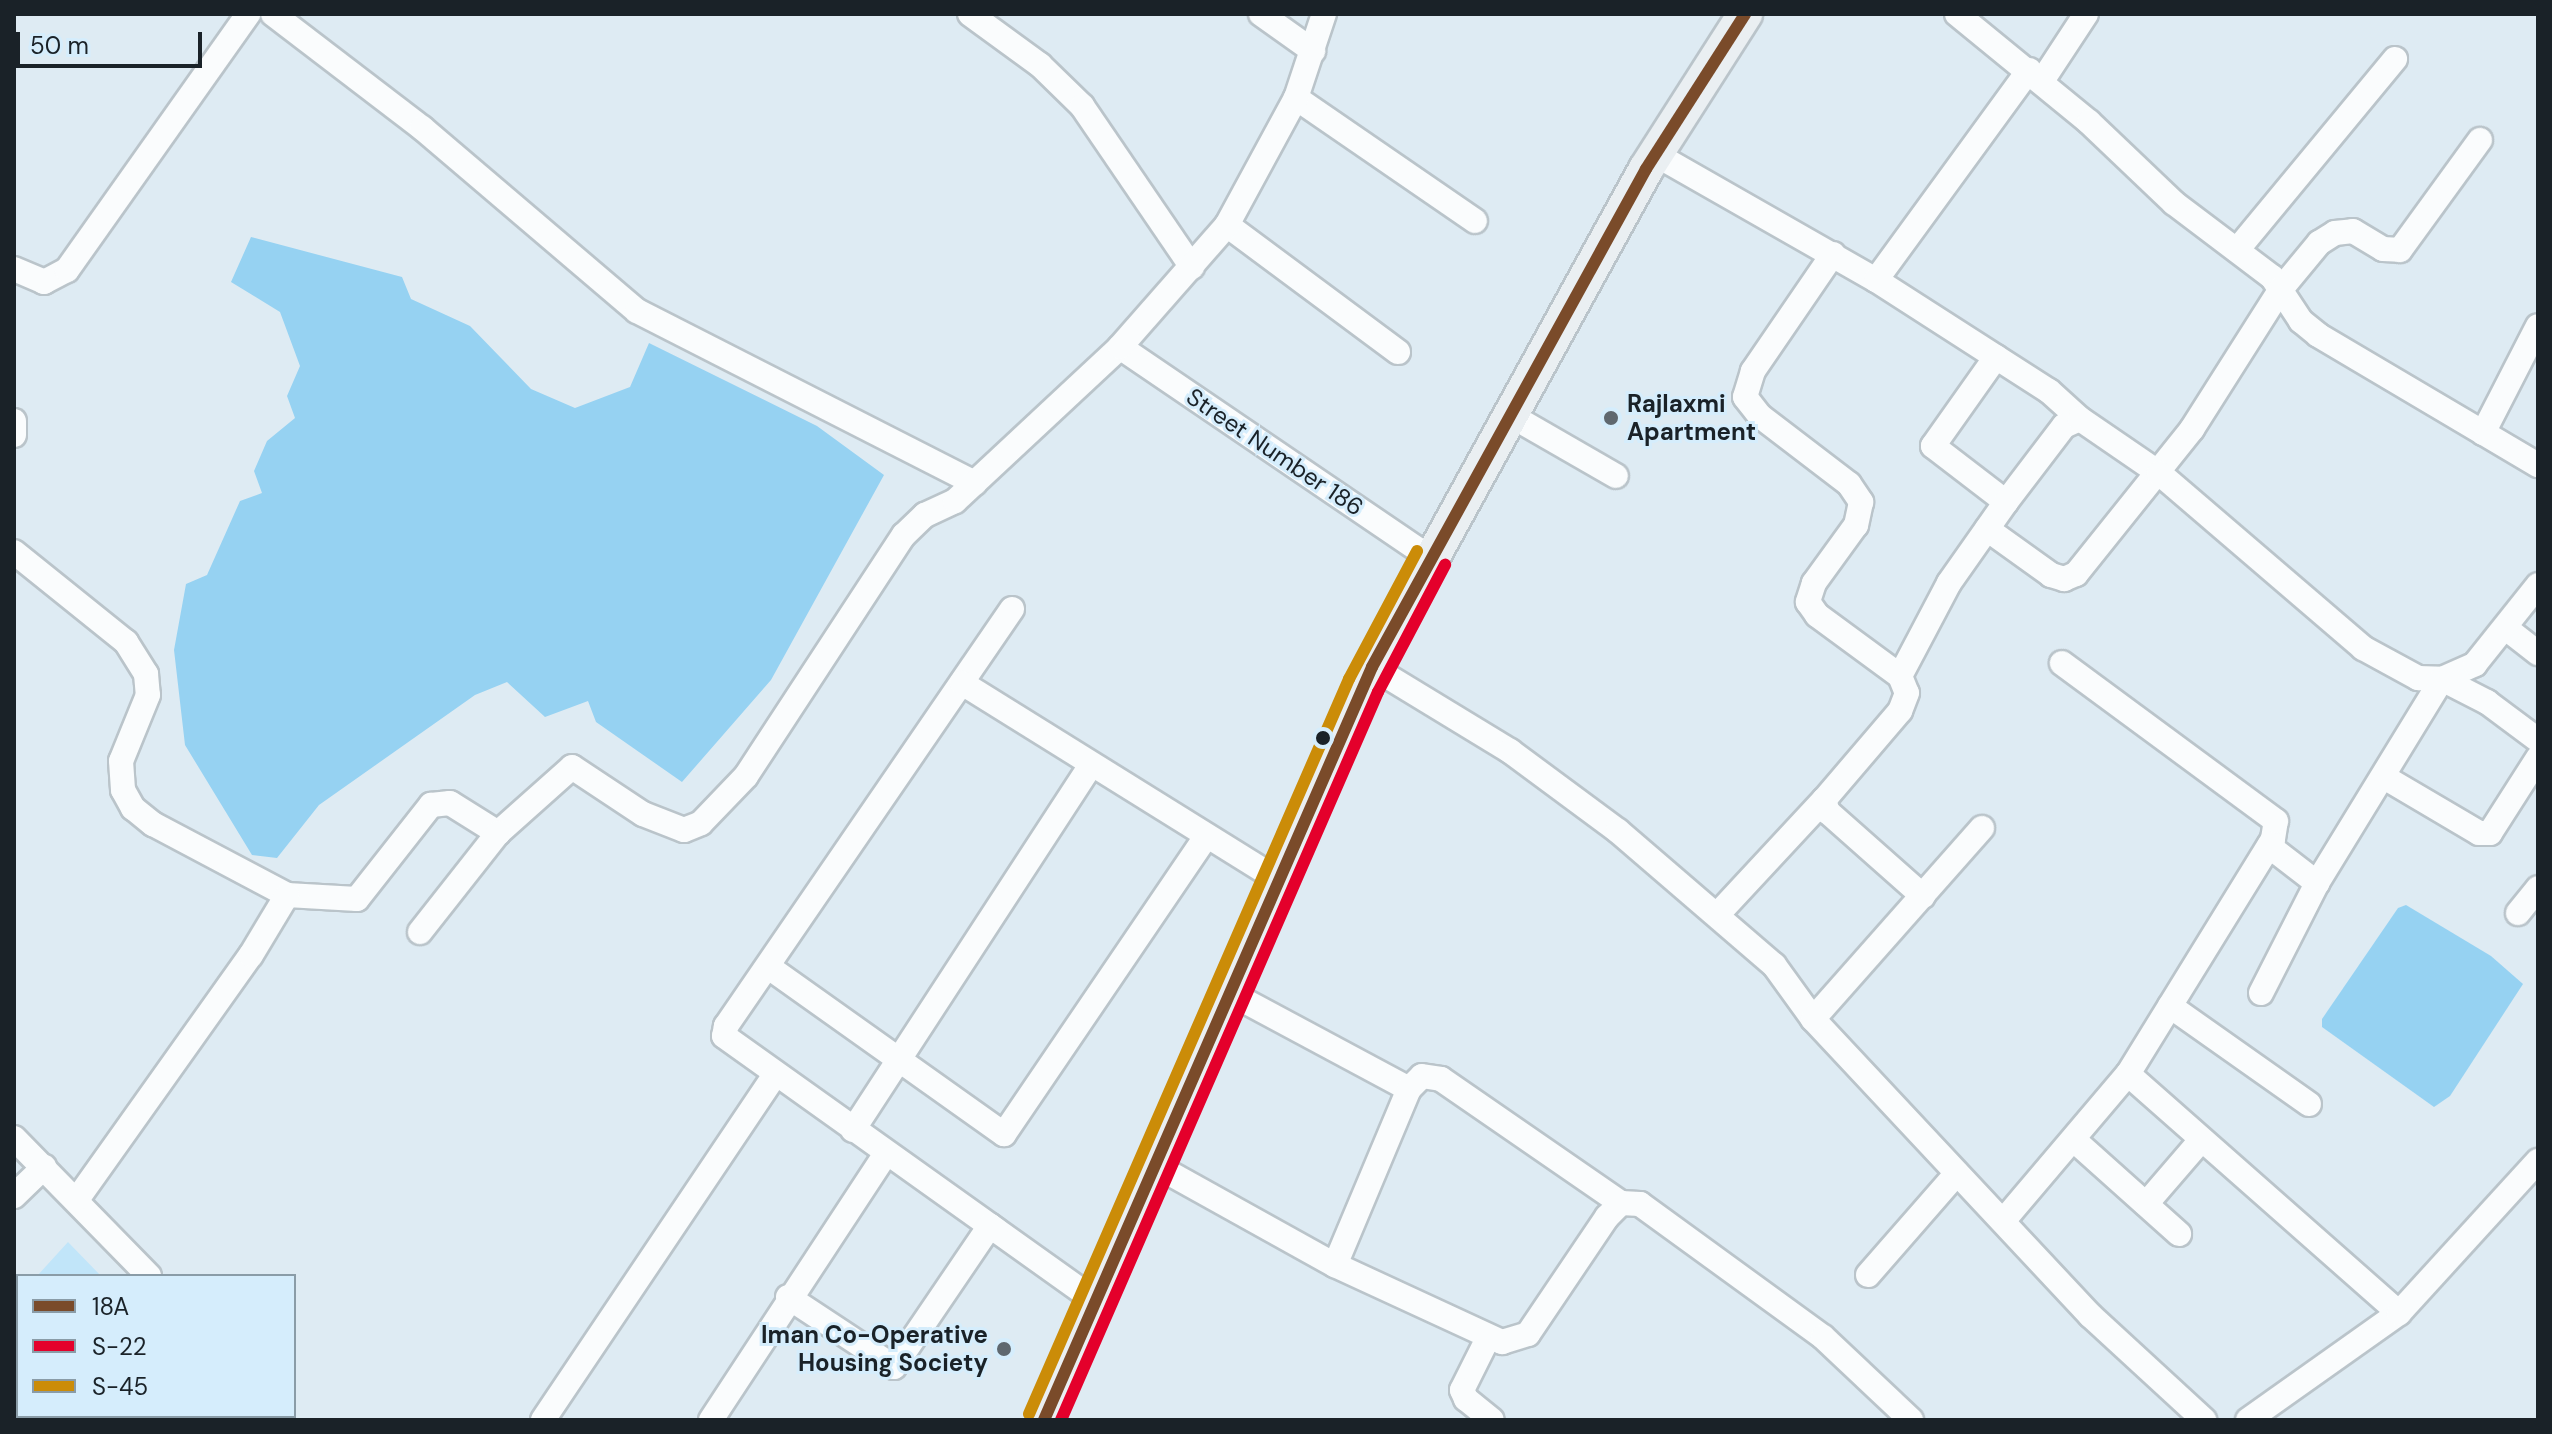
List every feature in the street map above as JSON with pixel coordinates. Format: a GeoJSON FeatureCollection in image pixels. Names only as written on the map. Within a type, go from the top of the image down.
{"type":"FeatureCollection","features":[{"type":"Feature","properties":{"kind":"main road"},"geometry":{"type":"LineString","coordinates":[[1044,1420],[1098,1303],[1372,667],[1655,154],[1745,14]]}},
{"type":"Feature","properties":{"kind":"street"},"geometry":{"type":"LineString","coordinates":[[14,269],[44,282],[67,270],[248,14]]}},
{"type":"Feature","properties":{"kind":"street"},"geometry":{"type":"LineString","coordinates":[[970,14],[1040,65],[1082,106],[1192,267]]}},
{"type":"Feature","properties":{"kind":"street"},"geometry":{"type":"LineString","coordinates":[[1261,14],[1313,51]]}},
{"type":"Feature","properties":{"kind":"street"},"geometry":{"type":"LineString","coordinates":[[420,932],[498,833],[572,767],[643,814],[684,830],[701,823],[746,776],[904,535],[975,483],[1120,347],[1227,225],[1296,98],[1324,14]]}},
{"type":"Feature","properties":{"kind":"street"},"geometry":{"type":"LineString","coordinates":[[1957,14],[2035,76],[2174,203],[2237,250],[2281,289],[2301,321],[2318,335],[2538,465]]}},
{"type":"Feature","properties":{"kind":"street"},"geometry":{"type":"LineString","coordinates":[[1876,280],[2086,14]]}},
{"type":"Feature","properties":{"kind":"street"},"geometry":{"type":"LineString","coordinates":[[280,16],[422,128],[637,311],[823,401],[975,483]]}},
{"type":"Feature","properties":{"kind":"street"},"geometry":{"type":"LineString","coordinates":[[2237,250],[2395,59]]}},
{"type":"Feature","properties":{"kind":"street"},"geometry":{"type":"LineString","coordinates":[[1296,98],[1475,221]]}},
{"type":"Feature","properties":{"kind":"street"},"geometry":{"type":"LineString","coordinates":[[1987,529],[2064,579],[2076,574],[2159,473],[2211,403],[2281,289],[2319,243],[2335,233],[2353,231],[2383,249],[2400,250],[2480,140]]}},
{"type":"Feature","properties":{"kind":"street"},"geometry":{"type":"LineString","coordinates":[[1655,154],[1833,254],[1996,357],[2159,473],[2363,648],[2418,678],[2442,679],[2475,664],[2507,629],[2538,585]]}},
{"type":"Feature","properties":{"kind":"street"},"geometry":{"type":"LineString","coordinates":[[1227,225],[1398,352]]}},
{"type":"Feature","properties":{"kind":"street"},"geometry":{"type":"LineString","coordinates":[[1717,915],[1824,800],[1900,711],[1907,693],[1900,676],[1817,615],[1808,602],[1814,583],[1856,525],[1861,502],[1849,484],[1760,416],[1745,397],[1753,371],[1833,254]]}},
{"type":"Feature","properties":{"kind":"street"},"geometry":{"type":"LineString","coordinates":[[2483,433],[2538,326]]}},
{"type":"Feature","properties":{"kind":"street","name":"Street Number 186"},"geometry":{"type":"LineString","coordinates":[[1120,347],[1431,558]]}},
{"type":"Feature","properties":{"kind":"street"},"geometry":{"type":"LineString","coordinates":[[1996,357],[1933,446],[2006,502]]}},
{"type":"Feature","properties":{"kind":"street"},"geometry":{"type":"LineString","coordinates":[[1510,415],[1616,476]]}},
{"type":"Feature","properties":{"kind":"street"},"geometry":{"type":"LineString","coordinates":[[1900,676],[1949,583],[2064,426],[2080,419]]}},
{"type":"Feature","properties":{"kind":"street"},"geometry":{"type":"LineString","coordinates":[[14,421],[14,435]]}},
{"type":"Feature","properties":{"kind":"street"},"geometry":{"type":"LineString","coordinates":[[14,552],[126,642],[146,674],[148,695],[121,761],[123,790],[133,808],[153,824],[287,895],[357,899],[431,805],[440,801],[498,833]]}},
{"type":"Feature","properties":{"kind":"street"},"geometry":{"type":"LineString","coordinates":[[1012,609],[770,968],[726,1026],[724,1036],[1098,1303]]}},
{"type":"Feature","properties":{"kind":"street"},"geometry":{"type":"LineString","coordinates":[[2507,629],[2538,653]]}},
{"type":"Feature","properties":{"kind":"street"},"geometry":{"type":"LineString","coordinates":[[2004,1220],[2128,1074],[2269,846],[2276,821],[2263,808],[2062,663]]}},
{"type":"Feature","properties":{"kind":"street"},"geometry":{"type":"LineString","coordinates":[[1372,667],[1510,751],[1657,860],[1774,965],[1813,1019],[2091,1316],[2204,1420]]}},
{"type":"Feature","properties":{"kind":"street"},"geometry":{"type":"LineString","coordinates":[[2442,679],[2538,740]]}},
{"type":"Feature","properties":{"kind":"street"},"geometry":{"type":"LineString","coordinates":[[2261,993],[2317,883],[2442,679]]}},
{"type":"Feature","properties":{"kind":"street"},"geometry":{"type":"LineString","coordinates":[[962,683],[1278,880]]}},
{"type":"Feature","properties":{"kind":"street"},"geometry":{"type":"LineString","coordinates":[[2384,777],[2479,833],[2490,833],[2538,758]]}},
{"type":"Feature","properties":{"kind":"street"},"geometry":{"type":"LineString","coordinates":[[853,1130],[901,1062],[1091,765]]}},
{"type":"Feature","properties":{"kind":"street"},"geometry":{"type":"LineString","coordinates":[[1824,800],[1828,812],[1923,896]]}},
{"type":"Feature","properties":{"kind":"street"},"geometry":{"type":"LineString","coordinates":[[1813,1019],[1982,828]]}},
{"type":"Feature","properties":{"kind":"street"},"geometry":{"type":"LineString","coordinates":[[770,968],[1004,1134],[1206,837]]}},
{"type":"Feature","properties":{"kind":"street"},"geometry":{"type":"LineString","coordinates":[[2269,846],[2317,883]]}},
{"type":"Feature","properties":{"kind":"street"},"geometry":{"type":"LineString","coordinates":[[2518,913],[2538,888]]}},
{"type":"Feature","properties":{"kind":"street"},"geometry":{"type":"LineString","coordinates":[[78,1198],[251,955],[287,895]]}},
{"type":"Feature","properties":{"kind":"street"},"geometry":{"type":"LineString","coordinates":[[1230,993],[1409,1089]]}},
{"type":"Feature","properties":{"kind":"street"},"geometry":{"type":"LineString","coordinates":[[2170,1006],[2309,1104]]}},
{"type":"Feature","properties":{"kind":"street"},"geometry":{"type":"LineString","coordinates":[[2128,1074],[2399,1313]]}},
{"type":"Feature","properties":{"kind":"street"},"geometry":{"type":"LineString","coordinates":[[543,1420],[775,1075]]}},
{"type":"Feature","properties":{"kind":"street"},"geometry":{"type":"LineString","coordinates":[[1335,1265],[1409,1089],[1422,1076],[1441,1079],[1621,1203],[1658,1214],[1767,1293],[1911,1420]]}},
{"type":"Feature","properties":{"kind":"street"},"geometry":{"type":"LineString","coordinates":[[14,1138],[78,1198],[147,1274]]}},
{"type":"Feature","properties":{"kind":"street"},"geometry":{"type":"LineString","coordinates":[[2074,1140],[2179,1234]]}},
{"type":"Feature","properties":{"kind":"street"},"geometry":{"type":"LineString","coordinates":[[2146,1204],[2201,1140]]}},
{"type":"Feature","properties":{"kind":"street"},"geometry":{"type":"LineString","coordinates":[[711,1420],[788,1297],[886,1154]]}},
{"type":"Feature","properties":{"kind":"street"},"geometry":{"type":"LineString","coordinates":[[1155,1165],[1335,1265],[1488,1338],[1516,1341],[1528,1334],[1621,1203]]}},
{"type":"Feature","properties":{"kind":"street"},"geometry":{"type":"LineString","coordinates":[[2248,1420],[2399,1313],[2537,1165]]}},
{"type":"Feature","properties":{"kind":"street"},"geometry":{"type":"LineString","coordinates":[[14,1196],[44,1167]]}},
{"type":"Feature","properties":{"kind":"street"},"geometry":{"type":"LineString","coordinates":[[1868,1275],[1957,1173]]}},
{"type":"Feature","properties":{"kind":"street"},"geometry":{"type":"LineString","coordinates":[[788,1297],[894,1367],[990,1226],[996,1230]]}},
{"type":"Feature","properties":{"kind":"street"},"geometry":{"type":"LineString","coordinates":[[1488,1338],[1462,1390],[1466,1399],[1492,1420]]}},
{"type":"Feature","properties":{"kind":"shaded area"},"geometry":{"type":"Polygon","coordinates":[[[251,237],[402,277],[411,299],[470,326],[531,389],[575,408],[630,387],[649,343],[817,426],[884,475],[771,680],[682,782],[596,722],[588,701],[545,717],[507,682],[475,695],[319,805],[277,858],[252,855],[185,745],[174,650],[186,584],[207,575],[240,501],[262,493],[254,471],[267,441],[295,418],[287,396],[300,366],[280,312],[231,282],[251,237]]]}},
{"type":"Feature","properties":{"kind":"shaded area"},"geometry":{"type":"Polygon","coordinates":[[[2406,905],[2491,956],[2523,984],[2450,1096],[2434,1107],[2322,1027],[2322,1019],[2398,908],[2406,905]]]}},
{"type":"Feature","properties":{"kind":"shaded area"},"geometry":{"type":"Polygon","coordinates":[[[68,1242],[99,1274],[39,1274],[68,1242]]]}},
{"type":"Feature","properties":{"kind":"shaded area"},"geometry":{"type":"Polygon","coordinates":[[[16,1359],[16,1418],[142,1418],[142,1420],[14,1420],[16,1359]]]}},
{"type":"Feature","properties":{"kind":"transit line","name":"18A"},"geometry":{"type":"LineString","coordinates":[[1044,1420],[1372,667],[1646,169],[1745,14]]}},
{"type":"Feature","properties":{"kind":"transit line","name":"S-45"},"geometry":{"type":"LineString","coordinates":[[1029,1414],[1349,679],[1417,551]]}},
{"type":"Feature","properties":{"kind":"transit line","name":"S-22"},"geometry":{"type":"LineString","coordinates":[[1061,1420],[1378,692],[1445,565]]}},
{"type":"Feature","properties":{"kind":"place","name":"Rajlaxmi Apartment"},"geometry":{"type":"Point","coordinates":[1611,418]}},
{"type":"Feature","properties":{"kind":"place","name":"Iman Co-Operative Housing Society"},"geometry":{"type":"Point","coordinates":[1004,1349]}}]}
